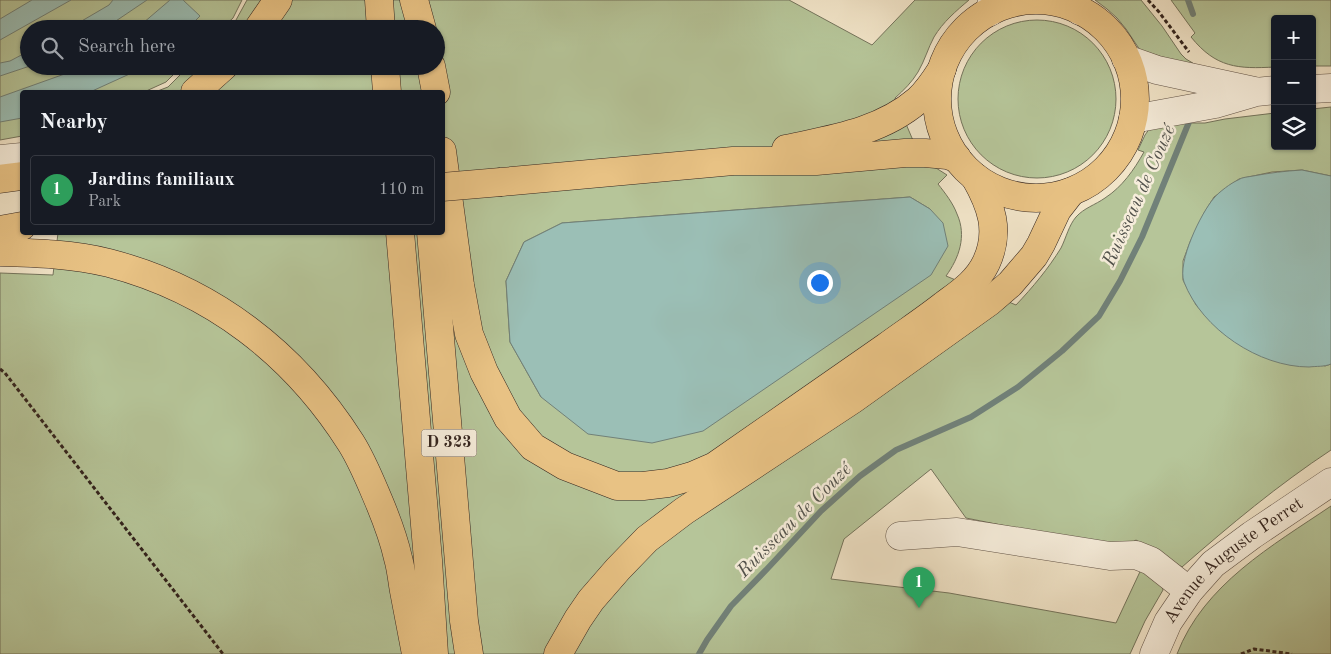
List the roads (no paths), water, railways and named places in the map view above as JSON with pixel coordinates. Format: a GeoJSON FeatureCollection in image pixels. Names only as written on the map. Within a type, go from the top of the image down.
{"type":"FeatureCollection","features":[{"type":"Feature","properties":{"kind":"main road"},"geometry":{"type":"LineString","coordinates":[[264,20],[278,0]]}},
{"type":"Feature","properties":{"kind":"main road"},"geometry":{"type":"LineString","coordinates":[[379,0],[380,20]]}},
{"type":"Feature","properties":{"kind":"main road"},"geometry":{"type":"LineString","coordinates":[[412,0],[413,20]]}},
{"type":"Feature","properties":{"kind":"main road"},"geometry":{"type":"LineString","coordinates":[[412,0],[419,20]]}},
{"type":"Feature","properties":{"kind":"main road"},"geometry":{"type":"LineString","coordinates":[[445,173],[460,285],[469,334],[484,372],[508,418],[533,447],[565,466],[617,486],[643,486],[668,483],[692,476],[715,466],[925,320],[971,284],[981,272],[991,250],[994,236],[992,218],[988,202],[966,167],[947,142],[941,127],[938,110],[939,83],[948,55],[954,44],[991,6],[1034,1],[1077,5],[1104,27],[1114,38],[1132,74],[1134,92],[1133,119],[1124,146],[1108,167],[1094,180],[1070,192],[1050,198],[1023,198],[1005,193],[991,187],[966,167],[947,155],[918,153],[816,161],[733,161],[501,182],[445,187]]}},
{"type":"Feature","properties":{"kind":"main road"},"geometry":{"type":"LineString","coordinates":[[733,161],[836,138],[879,125],[919,99],[943,68]]}},
{"type":"Feature","properties":{"kind":"main road"},"geometry":{"type":"LineString","coordinates":[[197,90],[214,75]]}},
{"type":"Feature","properties":{"kind":"main road"},"geometry":{"type":"LineString","coordinates":[[386,75],[387,90]]}},
{"type":"Feature","properties":{"kind":"main road"},"geometry":{"type":"LineString","coordinates":[[417,75],[418,90]]}},
{"type":"Feature","properties":{"kind":"main road"},"geometry":{"type":"LineString","coordinates":[[433,75],[436,90]]}},
{"type":"Feature","properties":{"kind":"main road"},"geometry":{"type":"LineString","coordinates":[[0,179],[20,176]]}},
{"type":"Feature","properties":{"kind":"main road"},"geometry":{"type":"LineString","coordinates":[[558,654],[591,600],[647,540],[684,511],[852,400],[981,308],[1010,284],[1034,256],[1057,210],[1070,192]]}},
{"type":"Feature","properties":{"kind":"main road"},"geometry":{"type":"LineString","coordinates":[[0,216],[20,216]]}},
{"type":"Feature","properties":{"kind":"main road"},"geometry":{"type":"LineString","coordinates":[[0,230],[20,226]]}},
{"type":"Feature","properties":{"kind":"main road","name":"D 323"},"geometry":{"type":"LineString","coordinates":[[400,235],[428,560],[434,654]]}},
{"type":"Feature","properties":{"kind":"main road","name":"D 323"},"geometry":{"type":"LineString","coordinates":[[431,235],[464,621],[469,654]]}},
{"type":"Feature","properties":{"kind":"main road"},"geometry":{"type":"LineString","coordinates":[[0,252],[57,254],[108,263],[161,280],[203,300],[243,325],[284,359],[329,412],[351,443],[368,477],[384,514],[398,557],[416,654]]}},
{"type":"Feature","properties":{"kind":"street"},"geometry":{"type":"LineString","coordinates":[[1126,59],[1157,70],[1265,91]]}},
{"type":"Feature","properties":{"kind":"street"},"geometry":{"type":"LineString","coordinates":[[191,90],[212,75]]}},
{"type":"Feature","properties":{"kind":"street"},"geometry":{"type":"LineString","coordinates":[[1316,88],[1331,88]]}},
{"type":"Feature","properties":{"kind":"street"},"geometry":{"type":"LineString","coordinates":[[1133,119],[1215,104],[1265,91]]}},
{"type":"Feature","properties":{"kind":"street"},"geometry":{"type":"LineString","coordinates":[[0,159],[20,157]]}},
{"type":"Feature","properties":{"kind":"street","name":"Avenue Auguste Perret"},"geometry":{"type":"LineString","coordinates":[[1154,654],[1168,622],[1189,591],[1213,564],[1252,535],[1331,482]]}},
{"type":"Feature","properties":{"kind":"street"},"geometry":{"type":"LineString","coordinates":[[900,536],[956,532],[1110,556],[1136,555],[1151,561],[1189,591]]}},
{"type":"Feature","properties":{"kind":"water"},"geometry":{"type":"Polygon","coordinates":[[[32,0],[71,0],[36,20],[20,20],[20,29],[0,40],[0,19],[32,0]]]}},
{"type":"Feature","properties":{"kind":"water"},"geometry":{"type":"Polygon","coordinates":[[[113,0],[147,0],[117,20],[83,20],[109,5],[113,0]]]}},
{"type":"Feature","properties":{"kind":"water"},"geometry":{"type":"Polygon","coordinates":[[[170,0],[183,0],[200,16],[196,20],[147,20],[170,0]]]}},
{"type":"Feature","properties":{"kind":"water"},"geometry":{"type":"Polygon","coordinates":[[[20,56],[20,69],[0,76],[0,63],[10,61],[20,56]]]}},
{"type":"Feature","properties":{"kind":"water"},"geometry":{"type":"Polygon","coordinates":[[[62,75],[127,75],[94,90],[20,90],[20,118],[0,122],[0,97],[62,75]]]}},
{"type":"Feature","properties":{"kind":"water"},"geometry":{"type":"Polygon","coordinates":[[[1302,170],[1331,176],[1331,364],[1309,367],[1271,360],[1234,342],[1218,330],[1192,299],[1184,282],[1183,273],[1187,251],[1197,226],[1209,205],[1219,193],[1232,183],[1243,178],[1302,170]]]}},
{"type":"Feature","properties":{"kind":"water"},"geometry":{"type":"Polygon","coordinates":[[[910,197],[930,209],[943,223],[948,246],[931,275],[703,431],[652,443],[588,434],[541,397],[510,342],[506,281],[524,242],[562,223],[910,197]]]}},
{"type":"Feature","properties":{"kind":"waterway","name":"Ruisseau de Couzé"},"geometry":{"type":"LineString","coordinates":[[1188,0],[1193,14]]}},
{"type":"Feature","properties":{"kind":"waterway","name":"Ruisseau de Couzé"},"geometry":{"type":"LineString","coordinates":[[699,654],[731,606],[821,511],[860,476],[896,450],[971,417],[1018,387],[1062,351],[1099,316],[1120,281],[1142,237],[1189,122]]}},
{"type":"Feature","properties":{"kind":"place","name":"Jardins familiaux"},"geometry":{"type":"Point","coordinates":[919,608]}}]}
